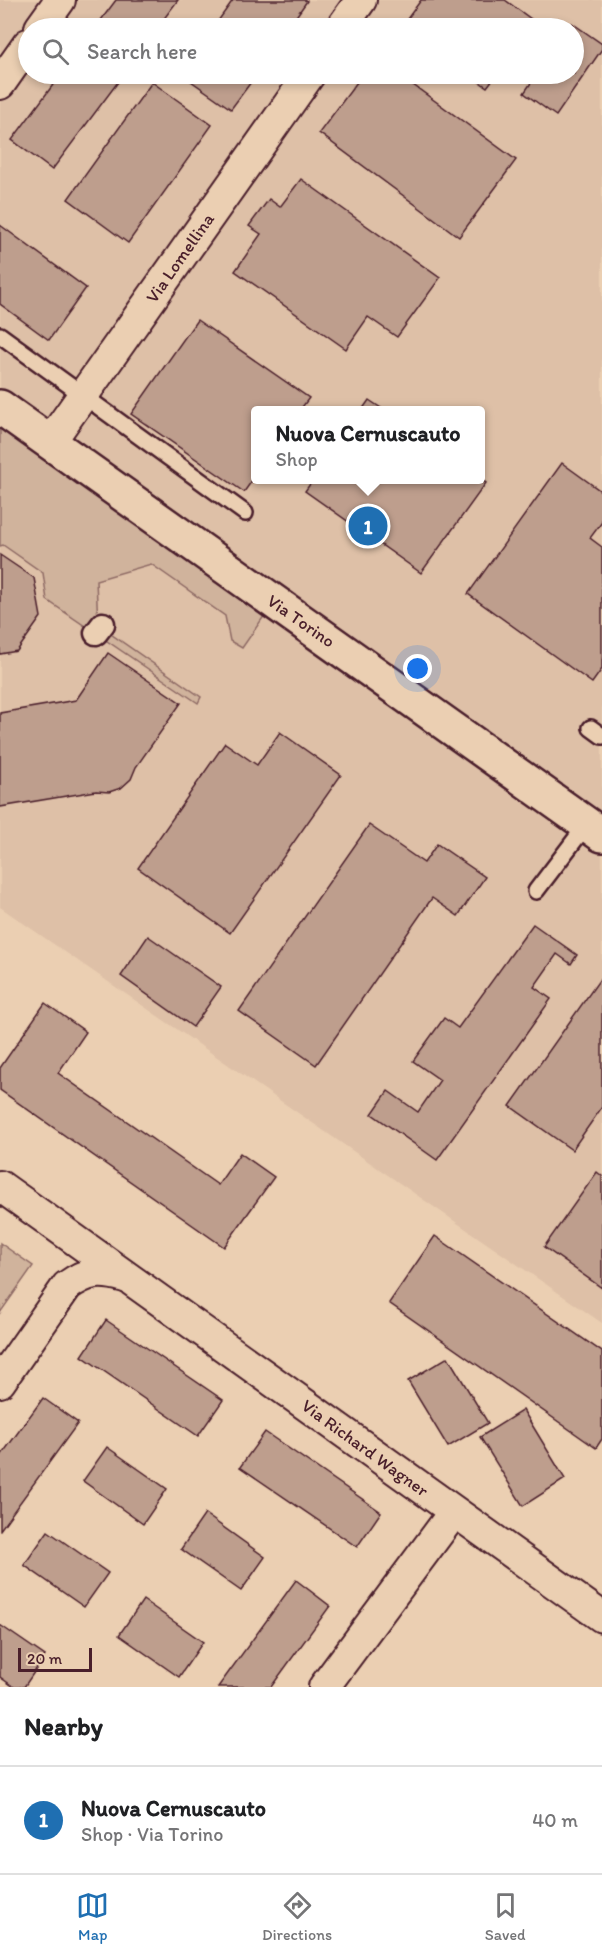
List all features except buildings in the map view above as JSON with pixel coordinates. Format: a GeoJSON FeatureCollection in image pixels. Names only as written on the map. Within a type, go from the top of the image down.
{"type":"FeatureCollection","features":[{"type":"Feature","properties":{"kind":"street"},"geometry":{"type":"LineString","coordinates":[[46,18],[60,0]]}},
{"type":"Feature","properties":{"kind":"street"},"geometry":{"type":"LineString","coordinates":[[348,18],[361,0]]}},
{"type":"Feature","properties":{"kind":"street"},"geometry":{"type":"LineString","coordinates":[[0,84],[18,58]]}},
{"type":"Feature","properties":{"kind":"street","name":"Via Lomellina"},"geometry":{"type":"LineString","coordinates":[[50,442],[303,84]]}},
{"type":"Feature","properties":{"kind":"street","name":"Via Torino"},"geometry":{"type":"LineString","coordinates":[[0,407],[594,829]]}},
{"type":"Feature","properties":{"kind":"street","name":"Via Richard Wagner"},"geometry":{"type":"LineString","coordinates":[[0,1186],[602,1617]]}},
{"type":"Feature","properties":{"kind":"street","name":"Via Richard Wagner"},"geometry":{"type":"LineString","coordinates":[[50,1222],[62,1242],[68,1261],[67,1286]]}},
{"type":"Feature","properties":{"kind":"street","name":"Via Richard Wagner"},"geometry":{"type":"LineString","coordinates":[[67,1286],[82,1275],[104,1270],[128,1278]]}},
{"type":"Feature","properties":{"kind":"street"},"geometry":{"type":"LineString","coordinates":[[0,1382],[67,1286]]}},
{"type":"Feature","properties":{"kind":"street"},"geometry":{"type":"LineString","coordinates":[[324,1687],[454,1512]]}},
{"type":"Feature","properties":{"kind":"lane"},"geometry":{"type":"LineString","coordinates":[[0,335],[245,513]]}},
{"type":"Feature","properties":{"kind":"lane"},"geometry":{"type":"LineString","coordinates":[[536,891],[594,829]]}},
{"type":"Feature","properties":{"kind":"shaded area"},"geometry":{"type":"Polygon","coordinates":[[[0,0],[602,0],[602,1323],[0,907],[0,0]]]}},
{"type":"Feature","properties":{"kind":"shaded area"},"geometry":{"type":"Polygon","coordinates":[[[0,425],[267,612],[242,648],[230,641],[225,616],[151,564],[96,580],[98,625],[201,697],[198,703],[47,600],[43,573],[3,545],[0,546],[0,425]]]}},
{"type":"Feature","properties":{"kind":"shaded area"},"geometry":{"type":"Polygon","coordinates":[[[0,1243],[33,1266],[0,1313],[0,1243]]]}},
{"type":"Feature","properties":{"kind":"place","name":"Nuova Cernuscauto"},"geometry":{"type":"Point","coordinates":[368,526]}}]}
